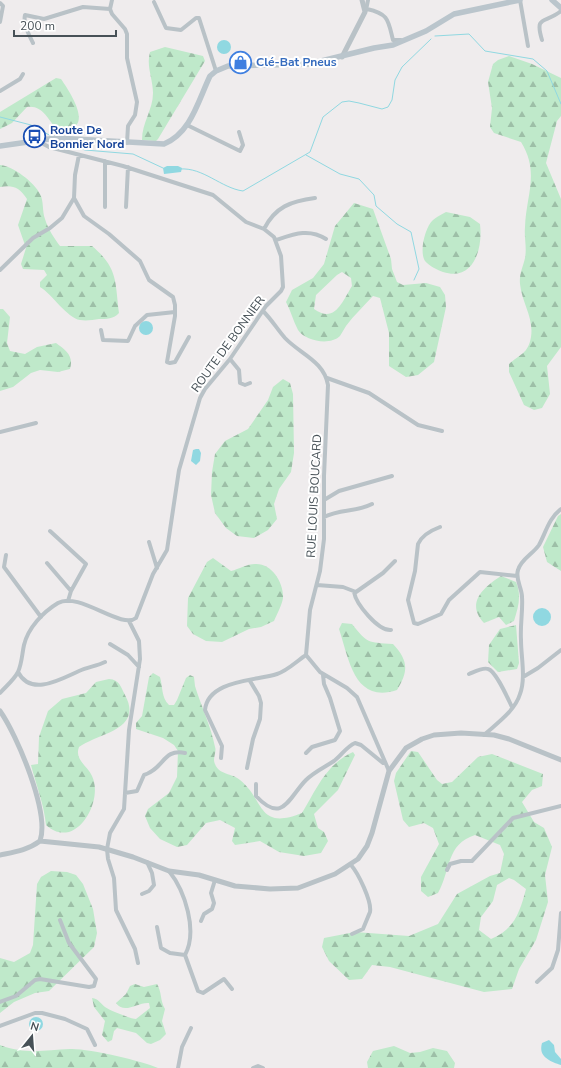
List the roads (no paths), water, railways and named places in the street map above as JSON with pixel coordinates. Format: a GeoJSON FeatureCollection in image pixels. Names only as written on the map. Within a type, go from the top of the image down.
{"type":"FeatureCollection","features":[{"type":"Feature","properties":{"kind":"main road"},"geometry":{"type":"LineString","coordinates":[[0,146],[55,138],[164,144],[172,140],[187,125],[210,76],[216,71],[228,66],[309,64],[342,57],[404,41],[426,31],[454,14],[520,0]]}},
{"type":"Feature","properties":{"kind":"main road"},"geometry":{"type":"LineString","coordinates":[[553,0],[561,10]]}},
{"type":"Feature","properties":{"kind":"street"},"geometry":{"type":"LineString","coordinates":[[112,0],[110,9],[127,34],[127,58],[137,102],[135,114],[128,126],[127,143]]}},
{"type":"Feature","properties":{"kind":"street"},"geometry":{"type":"LineString","coordinates":[[362,0],[366,10]]}},
{"type":"Feature","properties":{"kind":"street"},"geometry":{"type":"LineString","coordinates":[[342,57],[366,10],[368,0]]}},
{"type":"Feature","properties":{"kind":"street"},"geometry":{"type":"LineString","coordinates":[[520,0],[528,46]]}},
{"type":"Feature","properties":{"kind":"street"},"geometry":{"type":"LineString","coordinates":[[154,2],[166,28],[181,30],[196,18],[199,18],[216,71]]}},
{"type":"Feature","properties":{"kind":"street"},"geometry":{"type":"LineString","coordinates":[[0,3],[3,6],[0,22]]}},
{"type":"Feature","properties":{"kind":"street"},"geometry":{"type":"LineString","coordinates":[[33,43],[28,33],[25,15],[44,19],[83,7],[110,9]]}},
{"type":"Feature","properties":{"kind":"street"},"geometry":{"type":"LineString","coordinates":[[366,10],[383,14],[389,21],[393,40],[404,41]]}},
{"type":"Feature","properties":{"kind":"street"},"geometry":{"type":"LineString","coordinates":[[542,40],[538,28],[539,23],[543,20],[554,17],[561,10]]}},
{"type":"Feature","properties":{"kind":"street"},"geometry":{"type":"LineString","coordinates":[[0,91],[20,79],[23,74]]}},
{"type":"Feature","properties":{"kind":"street"},"geometry":{"type":"LineString","coordinates":[[187,125],[240,152],[243,145],[239,132]]}},
{"type":"Feature","properties":{"kind":"street"},"geometry":{"type":"LineString","coordinates":[[38,141],[46,146],[128,167],[210,193],[246,222],[264,229],[276,240],[292,234],[310,233],[318,234],[326,239]]}},
{"type":"Feature","properties":{"kind":"street"},"geometry":{"type":"LineString","coordinates":[[79,155],[75,175],[74,198],[84,216],[102,228],[140,261],[149,280],[172,297],[176,306],[167,362],[175,362],[189,337]]}},
{"type":"Feature","properties":{"kind":"street"},"geometry":{"type":"LineString","coordinates":[[105,161],[105,207]]}},
{"type":"Feature","properties":{"kind":"street"},"geometry":{"type":"LineString","coordinates":[[126,207],[128,167]]}},
{"type":"Feature","properties":{"kind":"street"},"geometry":{"type":"LineString","coordinates":[[0,270],[32,238],[57,223],[74,198]]}},
{"type":"Feature","properties":{"kind":"street"},"geometry":{"type":"LineString","coordinates":[[264,229],[270,217],[289,203],[315,198]]}},
{"type":"Feature","properties":{"kind":"street","name":"ROUTE DE BONNIER"},"geometry":{"type":"LineString","coordinates":[[129,621],[137,616],[153,574],[167,550],[180,465],[200,398],[205,389],[230,359],[263,311],[280,293],[283,287],[281,256],[276,240]]}},
{"type":"Feature","properties":{"kind":"street"},"geometry":{"type":"LineString","coordinates":[[263,311],[290,342],[314,360],[327,378],[369,393],[418,425],[442,431]]}},
{"type":"Feature","properties":{"kind":"street"},"geometry":{"type":"LineString","coordinates":[[101,330],[103,340],[126,341],[130,338],[135,326],[144,317],[150,314],[175,312]]}},
{"type":"Feature","properties":{"kind":"street"},"geometry":{"type":"LineString","coordinates":[[230,359],[239,370],[240,383],[245,385],[250,382]]}},
{"type":"Feature","properties":{"kind":"street","name":"RUE LOUIS BOUCARD"},"geometry":{"type":"LineString","coordinates":[[306,655],[310,610],[324,545],[324,500],[329,395],[327,378]]}},
{"type":"Feature","properties":{"kind":"street"},"geometry":{"type":"LineString","coordinates":[[0,432],[7,432],[36,423]]}},
{"type":"Feature","properties":{"kind":"street"},"geometry":{"type":"LineString","coordinates":[[324,500],[339,491],[392,476]]}},
{"type":"Feature","properties":{"kind":"street"},"geometry":{"type":"LineString","coordinates":[[324,516],[362,509],[372,504]]}},
{"type":"Feature","properties":{"kind":"street"},"geometry":{"type":"LineString","coordinates":[[484,735],[512,707],[520,695],[522,677],[520,638],[522,596],[517,576],[518,569],[522,562],[534,552],[554,514],[561,509]]}},
{"type":"Feature","properties":{"kind":"street"},"geometry":{"type":"LineString","coordinates":[[440,527],[420,540],[418,544],[415,571],[408,600],[414,623],[418,624],[441,614],[449,600],[480,572],[517,576]]}},
{"type":"Feature","properties":{"kind":"street"},"geometry":{"type":"LineString","coordinates":[[50,531],[86,564],[71,591],[68,601]]}},
{"type":"Feature","properties":{"kind":"street"},"geometry":{"type":"LineString","coordinates":[[149,542],[157,568]]}},
{"type":"Feature","properties":{"kind":"street"},"geometry":{"type":"LineString","coordinates":[[6,555],[4,567],[41,617]]}},
{"type":"Feature","properties":{"kind":"street"},"geometry":{"type":"LineString","coordinates":[[316,585],[343,587],[354,592],[359,591],[383,573],[395,561]]}},
{"type":"Feature","properties":{"kind":"street"},"geometry":{"type":"LineString","coordinates":[[47,563],[71,591]]}},
{"type":"Feature","properties":{"kind":"street"},"geometry":{"type":"LineString","coordinates":[[354,592],[355,599],[372,620],[385,630],[391,630]]}},
{"type":"Feature","properties":{"kind":"street"},"geometry":{"type":"LineString","coordinates":[[0,693],[18,672],[27,636],[41,617],[59,602],[68,601],[129,621],[135,630],[140,644],[139,667],[129,730],[124,809],[110,833],[107,849],[108,859],[114,878],[116,910],[135,949],[138,963]]}},
{"type":"Feature","properties":{"kind":"street"},"geometry":{"type":"LineString","coordinates":[[110,644],[128,655],[139,667]]}},
{"type":"Feature","properties":{"kind":"street"},"geometry":{"type":"LineString","coordinates":[[522,677],[538,668],[561,650]]}},
{"type":"Feature","properties":{"kind":"street"},"geometry":{"type":"LineString","coordinates":[[221,758],[222,746],[209,722],[205,710],[211,696],[222,687],[278,673],[306,655],[323,674],[347,688],[357,697],[388,771]]}},
{"type":"Feature","properties":{"kind":"street"},"geometry":{"type":"LineString","coordinates":[[18,672],[25,681],[31,683],[48,683],[61,680],[79,671],[105,662]]}},
{"type":"Feature","properties":{"kind":"street"},"geometry":{"type":"LineString","coordinates":[[470,674],[487,668],[490,670],[496,676],[512,707]]}},
{"type":"Feature","properties":{"kind":"street"},"geometry":{"type":"LineString","coordinates":[[306,753],[312,747],[335,740],[340,731],[324,684],[323,674]]}},
{"type":"Feature","properties":{"kind":"street"},"geometry":{"type":"LineString","coordinates":[[247,768],[254,734],[260,719],[261,703],[259,696],[250,681]]}},
{"type":"Feature","properties":{"kind":"street"},"geometry":{"type":"LineString","coordinates":[[0,711],[32,776],[42,825],[40,841],[34,846],[0,855]]}},
{"type":"Feature","properties":{"kind":"street"},"geometry":{"type":"LineString","coordinates":[[40,841],[107,849],[169,871],[199,875],[242,887],[270,889],[298,888],[335,874],[351,865],[363,854],[370,839],[388,771],[406,748],[422,739],[447,734],[484,735],[509,739],[561,760]]}},
{"type":"Feature","properties":{"kind":"street"},"geometry":{"type":"LineString","coordinates":[[256,784],[256,796],[264,805],[276,808],[288,804],[305,780],[335,760],[349,746],[355,743],[361,745],[384,763]]}},
{"type":"Feature","properties":{"kind":"street"},"geometry":{"type":"LineString","coordinates":[[125,793],[137,791],[144,775],[152,774],[171,753],[176,751],[185,753]]}},
{"type":"Feature","properties":{"kind":"street"},"geometry":{"type":"LineString","coordinates":[[447,870],[450,864],[455,862],[472,862],[513,818],[561,806]]}},
{"type":"Feature","properties":{"kind":"street"},"geometry":{"type":"LineString","coordinates":[[142,894],[149,891],[154,885],[152,872],[147,862]]}},
{"type":"Feature","properties":{"kind":"street"},"geometry":{"type":"LineString","coordinates":[[351,865],[358,875],[367,897],[370,911],[363,929],[352,934]]}},
{"type":"Feature","properties":{"kind":"street"},"geometry":{"type":"LineString","coordinates":[[169,871],[182,891],[186,902],[190,942],[185,955],[198,992],[203,993],[224,979],[232,990]]}},
{"type":"Feature","properties":{"kind":"street"},"geometry":{"type":"LineString","coordinates":[[201,921],[204,914],[212,909],[214,903],[211,893],[215,880]]}},
{"type":"Feature","properties":{"kind":"street"},"geometry":{"type":"LineString","coordinates":[[538,982],[552,968],[558,950],[561,913]]}},
{"type":"Feature","properties":{"kind":"street"},"geometry":{"type":"LineString","coordinates":[[0,1002],[16,996],[36,980],[40,979],[89,987],[94,986],[96,979],[69,943],[60,920]]}},
{"type":"Feature","properties":{"kind":"street"},"geometry":{"type":"LineString","coordinates":[[157,927],[162,950],[185,955]]}},
{"type":"Feature","properties":{"kind":"street"},"geometry":{"type":"LineString","coordinates":[[0,1026],[34,1013],[42,1013],[65,1019],[87,1029],[95,1045]]}},
{"type":"Feature","properties":{"kind":"street"},"geometry":{"type":"LineString","coordinates":[[178,1068],[182,1047],[192,1028]]}},
{"type":"Feature","properties":{"kind":"street"},"geometry":{"type":"LineString","coordinates":[[253,1068],[258,1066],[263,1068]]}},
{"type":"Feature","properties":{"kind":"water"},"geometry":{"type":"Polygon","coordinates":[[[224,40],[229,42],[231,47],[229,52],[224,54],[219,52],[217,47],[219,42],[224,40]]]}},
{"type":"Feature","properties":{"kind":"water"},"geometry":{"type":"Polygon","coordinates":[[[167,166],[178,166],[182,168],[181,172],[164,174],[163,168],[167,166]]]}},
{"type":"Feature","properties":{"kind":"water"},"geometry":{"type":"Polygon","coordinates":[[[146,321],[151,323],[153,328],[151,333],[146,335],[141,333],[139,328],[141,323],[146,321]]]}},
{"type":"Feature","properties":{"kind":"water"},"geometry":{"type":"Polygon","coordinates":[[[199,449],[201,453],[200,461],[196,465],[191,461],[193,450],[199,449]]]}},
{"type":"Feature","properties":{"kind":"water"},"geometry":{"type":"Polygon","coordinates":[[[538,608],[546,608],[551,613],[549,624],[546,626],[538,626],[533,621],[533,613],[538,608]]]}},
{"type":"Feature","properties":{"kind":"water"},"geometry":{"type":"Polygon","coordinates":[[[36,1017],[41,1019],[43,1024],[41,1029],[36,1031],[31,1029],[29,1024],[31,1019],[36,1017]]]}},
{"type":"Feature","properties":{"kind":"water"},"geometry":{"type":"Polygon","coordinates":[[[549,1040],[554,1045],[555,1052],[561,1059],[561,1065],[549,1060],[543,1055],[541,1048],[542,1043],[549,1040]]]}},
{"type":"Feature","properties":{"kind":"waterway"},"geometry":{"type":"LineString","coordinates":[[435,36],[469,34],[485,51],[533,59],[547,71],[561,104]]}},
{"type":"Feature","properties":{"kind":"waterway"},"geometry":{"type":"LineString","coordinates":[[180,169],[196,171],[227,186],[243,191],[310,152],[323,117],[342,102],[349,101],[382,109],[388,107],[392,100],[395,80],[402,67],[431,39]]}},
{"type":"Feature","properties":{"kind":"waterway"},"geometry":{"type":"LineString","coordinates":[[0,117],[31,125],[51,136]]}},
{"type":"Feature","properties":{"kind":"waterway"},"geometry":{"type":"LineString","coordinates":[[54,141],[85,150],[133,154],[163,168]]}},
{"type":"Feature","properties":{"kind":"waterway"},"geometry":{"type":"LineString","coordinates":[[306,155],[340,174],[359,179],[374,195],[376,206],[397,224],[411,232],[419,269],[414,280]]}},
{"type":"Feature","properties":{"kind":"place","name":"Clé-Bat Pneus"},"geometry":{"type":"Point","coordinates":[241,62]}},
{"type":"Feature","properties":{"kind":"place","name":"Route De Bonnier Nord"},"geometry":{"type":"Point","coordinates":[35,137]}}]}
